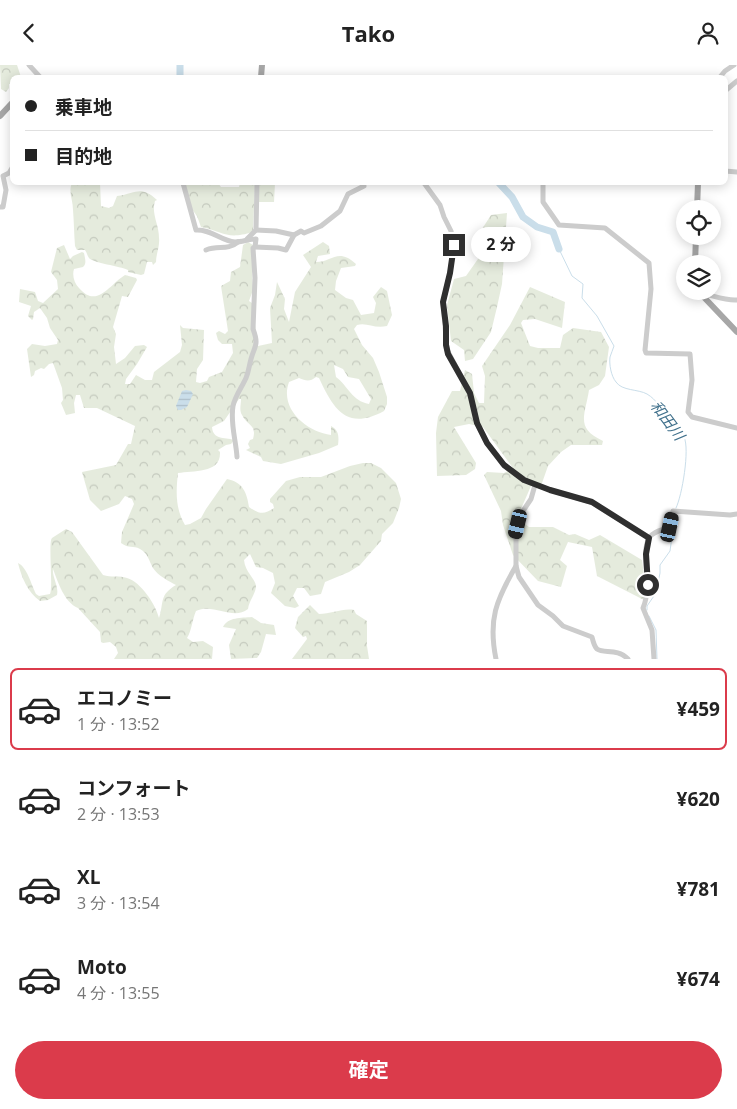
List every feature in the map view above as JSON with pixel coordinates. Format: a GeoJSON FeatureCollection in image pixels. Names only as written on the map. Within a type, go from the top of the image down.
{"type":"FeatureCollection","features":[{"type":"Feature","properties":{"kind":"main road"},"geometry":{"type":"LineString","coordinates":[[0,116],[10,105]]}},
{"type":"Feature","properties":{"kind":"main road"},"geometry":{"type":"LineString","coordinates":[[697,200],[698,185]]}},
{"type":"Feature","properties":{"kind":"main road"},"geometry":{"type":"LineString","coordinates":[[707,300],[737,332]]}},
{"type":"Feature","properties":{"kind":"street"},"geometry":{"type":"LineString","coordinates":[[29,65],[38,75]]}},
{"type":"Feature","properties":{"kind":"street"},"geometry":{"type":"LineString","coordinates":[[722,75],[731,66]]}},
{"type":"Feature","properties":{"kind":"street"},"geometry":{"type":"LineString","coordinates":[[0,207],[3,207],[5,199],[3,175],[10,173]]}},
{"type":"Feature","properties":{"kind":"street"},"geometry":{"type":"LineString","coordinates":[[184,185],[196,229],[204,229],[233,242],[238,242]]}},
{"type":"Feature","properties":{"kind":"street"},"geometry":{"type":"LineString","coordinates":[[256,230],[257,185]]}},
{"type":"Feature","properties":{"kind":"street"},"geometry":{"type":"LineString","coordinates":[[255,247],[286,250],[294,235],[321,226],[340,211],[348,194],[364,185]]}},
{"type":"Feature","properties":{"kind":"street"},"geometry":{"type":"LineString","coordinates":[[425,185],[440,205],[451,231],[454,245],[443,302],[447,350],[470,393],[477,423],[487,443],[504,465],[524,480],[592,502],[649,538]]}},
{"type":"Feature","properties":{"kind":"street"},"geometry":{"type":"LineString","coordinates":[[543,185],[543,202],[559,225],[605,228],[649,263],[651,289],[646,353],[690,354],[692,380],[688,412],[692,417],[737,428]]}},
{"type":"Feature","properties":{"kind":"street"},"geometry":{"type":"LineString","coordinates":[[246,239],[256,230],[276,231],[294,235]]}},
{"type":"Feature","properties":{"kind":"street"},"geometry":{"type":"LineString","coordinates":[[206,250],[215,247],[229,248],[246,239],[256,239],[255,247],[252,249],[255,278],[253,329],[256,337],[256,348],[247,376],[233,406],[232,425],[235,434],[237,457]]}},
{"type":"Feature","properties":{"kind":"street"},"geometry":{"type":"LineString","coordinates":[[721,297],[737,300]]}},
{"type":"Feature","properties":{"kind":"street"},"geometry":{"type":"LineString","coordinates":[[535,485],[531,499],[523,511],[518,524],[516,535],[516,566],[519,577],[538,605],[563,626],[592,637],[596,648],[622,654],[628,659]]}},
{"type":"Feature","properties":{"kind":"street"},"geometry":{"type":"LineString","coordinates":[[654,659],[652,630],[643,608],[647,599],[646,554],[649,538],[656,532],[670,527],[673,511],[737,514]]}},
{"type":"Feature","properties":{"kind":"street"},"geometry":{"type":"LineString","coordinates":[[496,659],[493,619],[502,593],[516,566]]}},
{"type":"Feature","properties":{"kind":"green space"},"geometry":{"type":"Polygon","coordinates":[[[0,65],[17,65],[20,75],[10,75],[9,88],[6,92],[1,89],[0,65]]]}},
{"type":"Feature","properties":{"kind":"green space"},"geometry":{"type":"Polygon","coordinates":[[[100,185],[101,206],[109,208],[113,206],[117,196],[138,191],[152,195],[157,200],[154,206],[159,233],[156,262],[153,265],[152,262],[147,262],[144,274],[128,272],[128,270],[91,260],[85,250],[77,250],[75,246],[71,186],[100,185]]]}},
{"type":"Feature","properties":{"kind":"green space"},"geometry":{"type":"Polygon","coordinates":[[[185,185],[239,187],[240,185],[255,185],[253,232],[231,235],[201,227],[197,216],[191,208],[185,185]]]}},
{"type":"Feature","properties":{"kind":"green space"},"geometry":{"type":"Polygon","coordinates":[[[259,185],[275,185],[274,202],[258,202],[259,185]]]}},
{"type":"Feature","properties":{"kind":"green space"},"geometry":{"type":"Polygon","coordinates":[[[507,213],[502,284],[491,332],[473,359],[465,361],[464,350],[451,341],[447,305],[454,279],[466,276],[485,249],[482,229],[491,215],[507,213]]]}},
{"type":"Feature","properties":{"kind":"green space"},"geometry":{"type":"Polygon","coordinates":[[[248,242],[253,245],[256,266],[252,273],[253,290],[249,301],[252,303],[258,346],[272,343],[270,308],[277,282],[285,299],[284,309],[289,322],[295,292],[311,267],[303,255],[323,242],[329,246],[330,254],[318,256],[316,262],[340,256],[350,259],[356,264],[355,266],[341,268],[335,290],[346,298],[353,300],[361,315],[374,313],[376,303],[373,297],[381,287],[387,291],[392,315],[387,326],[378,327],[361,324],[357,325],[354,329],[362,345],[373,358],[387,397],[387,404],[384,411],[371,417],[351,418],[336,408],[319,378],[316,377],[308,381],[299,378],[289,382],[288,401],[297,417],[305,424],[322,433],[331,435],[331,426],[334,428],[337,432],[338,445],[319,453],[281,464],[263,461],[261,457],[246,450],[250,448],[248,444],[253,439],[254,431],[241,413],[241,399],[239,399],[224,421],[212,427],[214,434],[217,436],[234,440],[231,444],[218,450],[220,452],[219,459],[216,464],[205,470],[178,473],[178,506],[185,525],[201,518],[227,479],[240,485],[247,497],[249,507],[264,513],[274,508],[270,499],[286,481],[300,477],[321,477],[363,463],[371,463],[381,468],[396,483],[401,499],[399,508],[393,523],[382,534],[381,541],[360,565],[325,582],[321,594],[310,596],[304,588],[297,588],[293,596],[299,606],[295,608],[285,606],[271,593],[275,583],[273,573],[256,567],[250,554],[244,560],[256,586],[248,609],[236,613],[210,609],[196,611],[187,638],[193,642],[203,641],[213,647],[212,659],[114,659],[118,653],[116,647],[110,642],[101,642],[100,632],[65,596],[53,569],[57,595],[48,600],[40,601],[32,594],[26,584],[18,563],[26,572],[36,594],[39,596],[50,594],[51,540],[66,529],[72,532],[103,575],[124,577],[137,584],[151,601],[159,618],[164,596],[176,585],[155,571],[143,551],[121,543],[122,532],[134,504],[132,499],[125,496],[119,504],[101,511],[90,500],[82,472],[116,465],[128,444],[131,444],[135,426],[97,408],[84,408],[80,395],[76,395],[74,403],[75,413],[66,415],[61,403],[63,400],[62,388],[53,363],[44,369],[41,368],[35,371],[31,377],[27,349],[32,344],[45,346],[57,344],[58,340],[40,308],[34,312],[32,320],[28,316],[31,306],[19,302],[20,289],[35,292],[38,301],[43,303],[58,289],[57,280],[51,272],[57,248],[64,245],[70,259],[82,252],[84,253],[85,261],[83,267],[74,269],[73,274],[76,284],[85,294],[97,296],[125,275],[136,278],[137,280],[128,297],[122,296],[113,327],[116,334],[114,347],[116,364],[125,358],[135,346],[144,345],[147,347],[126,379],[125,384],[130,384],[136,375],[145,380],[152,380],[154,372],[180,352],[182,345],[180,325],[183,328],[204,330],[203,360],[197,369],[196,382],[200,383],[222,372],[233,353],[232,344],[222,344],[218,340],[216,333],[219,331],[225,334],[228,331],[221,286],[230,281],[231,272],[240,267],[243,245],[248,242]],[[334,365],[336,377],[354,397],[369,404],[371,399],[359,379],[348,377],[343,369],[334,365]]]}},
{"type":"Feature","properties":{"kind":"green space"},"geometry":{"type":"Polygon","coordinates":[[[530,287],[565,302],[562,328],[535,319],[523,320],[521,323],[530,346],[560,348],[563,335],[573,328],[601,332],[609,347],[605,376],[599,385],[589,390],[584,414],[585,426],[594,436],[603,441],[602,445],[571,445],[561,452],[548,466],[542,483],[531,486],[517,518],[529,527],[553,527],[569,535],[575,534],[589,540],[600,535],[642,560],[645,583],[644,600],[597,576],[592,547],[568,542],[560,560],[567,566],[561,587],[538,581],[513,555],[503,525],[501,511],[484,475],[487,472],[504,473],[513,468],[483,427],[469,424],[454,427],[476,463],[475,469],[466,475],[437,476],[436,433],[438,417],[452,391],[460,391],[465,370],[472,374],[474,393],[479,403],[484,403],[485,376],[482,366],[510,325],[530,287]]]}},
{"type":"Feature","properties":{"kind":"green space"},"geometry":{"type":"Polygon","coordinates":[[[310,605],[319,614],[354,610],[356,614],[367,621],[369,659],[292,659],[307,639],[306,636],[303,637],[295,628],[298,617],[310,605]]]}},
{"type":"Feature","properties":{"kind":"green space"},"geometry":{"type":"Polygon","coordinates":[[[252,617],[261,623],[274,625],[276,635],[266,634],[261,652],[257,658],[231,659],[229,645],[236,629],[223,627],[228,621],[252,617]]]}},
{"type":"Feature","properties":{"kind":"water"},"geometry":{"type":"Polygon","coordinates":[[[182,391],[191,391],[193,394],[187,407],[178,410],[176,406],[182,391]]]}},
{"type":"Feature","properties":{"kind":"waterway","name":"和田川"},"geometry":{"type":"LineString","coordinates":[[180,65],[180,75]]}},
{"type":"Feature","properties":{"kind":"waterway","name":"和田川"},"geometry":{"type":"LineString","coordinates":[[501,185],[512,197],[523,217],[537,227],[553,232],[559,249]]}},
{"type":"Feature","properties":{"kind":"waterway","name":"和田川"},"geometry":{"type":"LineString","coordinates":[[559,249],[572,276],[583,284],[582,298],[597,316],[614,346],[610,356],[614,379],[622,387],[643,392],[650,396],[684,437],[686,443],[684,473],[681,494],[676,508]]}},
{"type":"Feature","properties":{"kind":"waterway","name":"和田川"},"geometry":{"type":"LineString","coordinates":[[647,610],[647,606],[656,593],[660,565],[670,551],[674,522]]}},
{"type":"Feature","properties":{"kind":"waterway","name":"和田川"},"geometry":{"type":"LineString","coordinates":[[649,616],[656,630],[657,659]]}},
{"type":"Feature","properties":{"kind":"route"},"geometry":{"type":"LineString","coordinates":[[454,245],[443,302],[446,345],[448,354],[470,393],[477,423],[482,435],[504,465],[524,480],[550,490],[592,502],[649,538],[646,554],[648,585]]}}]}
